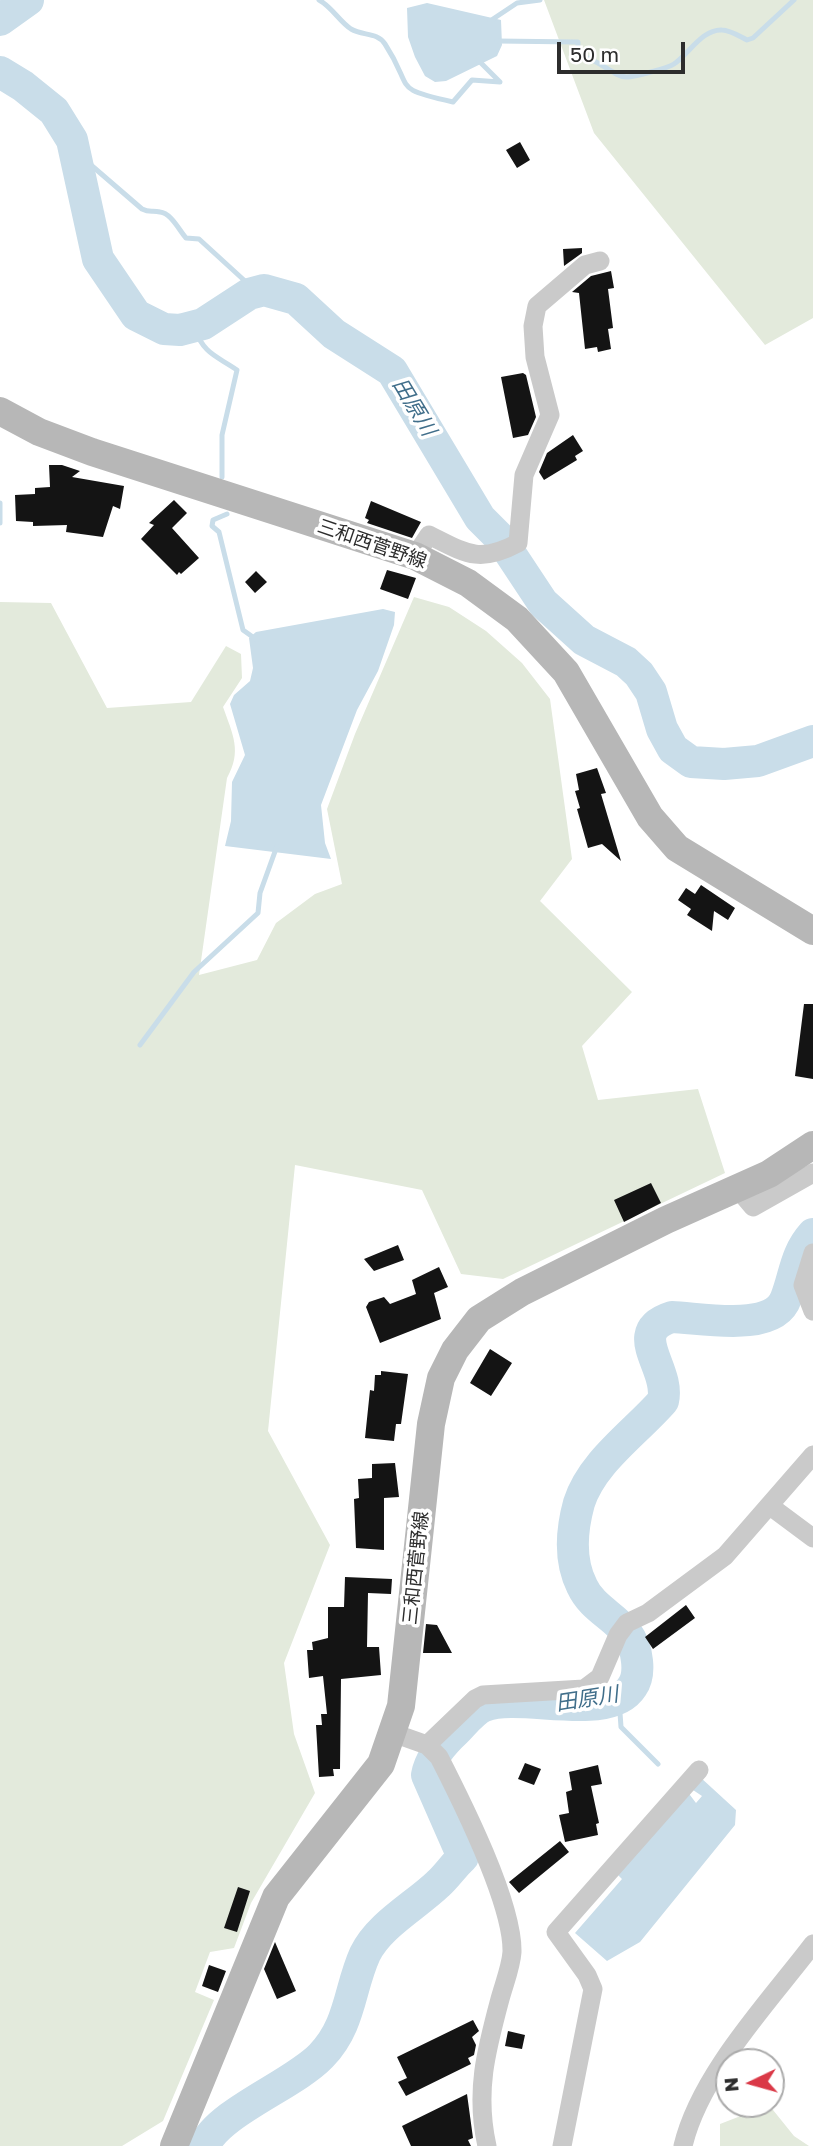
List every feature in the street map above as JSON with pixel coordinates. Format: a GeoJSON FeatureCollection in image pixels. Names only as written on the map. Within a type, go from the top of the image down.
{"type":"FeatureCollection","features":[{"type":"Feature","properties":{"kind":"main road","name":"三和西菅野線"},"geometry":{"type":"LineString","coordinates":[[0,411],[38,432],[92,452],[415,556],[468,583],[517,619],[566,672],[650,817],[677,848],[813,931]]}},
{"type":"Feature","properties":{"kind":"main road","name":"三和西菅野線"},"geometry":{"type":"LineString","coordinates":[[174,2146],[276,1897],[335,1826],[381,1764],[393,1733],[401,1706],[431,1424],[441,1378],[455,1350],[479,1319],[522,1292],[784,1166],[813,1145]]}},
{"type":"Feature","properties":{"kind":"street"},"geometry":{"type":"LineString","coordinates":[[415,556],[429,535],[472,556],[498,554],[518,543],[524,475],[550,415],[536,357],[533,326],[537,306],[585,265],[600,261]]}},
{"type":"Feature","properties":{"kind":"street"},"geometry":{"type":"LineString","coordinates":[[737,1188],[752,1207],[813,1173]]}},
{"type":"Feature","properties":{"kind":"street"},"geometry":{"type":"LineString","coordinates":[[813,1253],[803,1285],[813,1311]]}},
{"type":"Feature","properties":{"kind":"street"},"geometry":{"type":"LineString","coordinates":[[775,1510],[813,1455]]}},
{"type":"Feature","properties":{"kind":"street"},"geometry":{"type":"LineString","coordinates":[[433,1750],[475,1699],[483,1695],[584,1689],[600,1676],[623,1629],[725,1556],[813,1474]]}},
{"type":"Feature","properties":{"kind":"street"},"geometry":{"type":"LineString","coordinates":[[775,1510],[813,1538]]}},
{"type":"Feature","properties":{"kind":"street"},"geometry":{"type":"LineString","coordinates":[[393,1733],[433,1750],[489,1866],[509,1923],[512,1954],[482,2063],[481,2119],[487,2146]]}},
{"type":"Feature","properties":{"kind":"street"},"geometry":{"type":"LineString","coordinates":[[562,2146],[593,1989],[587,1975],[556,1932],[699,1770]]}},
{"type":"Feature","properties":{"kind":"street"},"geometry":{"type":"LineString","coordinates":[[683,2146],[699,2103],[722,2064],[813,1944]]}},
{"type":"Feature","properties":{"kind":"shaded area"},"geometry":{"type":"Polygon","coordinates":[[[544,0],[813,0],[813,318],[765,345],[594,133],[544,0]]]}},
{"type":"Feature","properties":{"kind":"shaded area"},"geometry":{"type":"Polygon","coordinates":[[[414,597],[449,607],[486,631],[522,663],[550,699],[572,859],[540,901],[632,992],[582,1046],[598,1100],[698,1089],[725,1173],[503,1279],[461,1274],[422,1190],[295,1165],[268,1431],[330,1545],[284,1663],[294,1734],[315,1793],[251,1903],[234,1948],[210,1952],[195,1992],[214,2000],[163,2121],[122,2146],[0,2146],[0,602],[51,603],[107,708],[191,702],[226,646],[241,654],[242,678],[223,707],[233,735],[235,751],[227,778],[199,975],[257,960],[276,923],[315,894],[342,884],[327,809],[355,734],[414,597]]]}},
{"type":"Feature","properties":{"kind":"shaded area"},"geometry":{"type":"Polygon","coordinates":[[[735,2118],[779,2118],[794,2136],[809,2146],[720,2146],[720,2124],[735,2118]]]}},
{"type":"Feature","properties":{"kind":"water"},"geometry":{"type":"Polygon","coordinates":[[[427,3],[501,20],[502,45],[497,56],[446,81],[435,82],[425,76],[408,37],[407,8],[427,3]]]}},
{"type":"Feature","properties":{"kind":"water"},"geometry":{"type":"Polygon","coordinates":[[[383,609],[395,612],[394,625],[378,671],[357,710],[321,805],[325,843],[331,859],[225,846],[231,821],[232,782],[245,755],[230,704],[234,695],[250,681],[253,668],[249,638],[256,632],[383,609]]]}},
{"type":"Feature","properties":{"kind":"water"},"geometry":{"type":"Polygon","coordinates":[[[700,1777],[736,1810],[735,1825],[640,1942],[607,1961],[575,1933],[622,1879],[616,1873],[687,1791],[696,1803],[702,1796],[690,1788],[700,1777]]]}},
{"type":"Feature","properties":{"kind":"building"},"geometry":{"type":"Polygon","coordinates":[[[520,142],[530,160],[517,168],[506,150],[520,142]]]}},
{"type":"Feature","properties":{"kind":"building"},"geometry":{"type":"Polygon","coordinates":[[[582,248],[582,253],[564,266],[563,249],[582,248]]]}},
{"type":"Feature","properties":{"kind":"building"},"geometry":{"type":"Polygon","coordinates":[[[611,271],[614,288],[608,289],[613,328],[608,329],[611,349],[598,352],[597,347],[585,349],[579,293],[572,292],[591,276],[611,271]]]}},
{"type":"Feature","properties":{"kind":"building"},"geometry":{"type":"Polygon","coordinates":[[[523,373],[526,375],[536,417],[528,435],[513,438],[501,377],[523,373]]]}},
{"type":"Feature","properties":{"kind":"building"},"geometry":{"type":"Polygon","coordinates":[[[573,435],[583,451],[575,456],[577,460],[544,480],[539,472],[547,453],[573,435]]]}},
{"type":"Feature","properties":{"kind":"building"},"geometry":{"type":"Polygon","coordinates":[[[49,465],[62,465],[80,471],[72,477],[124,486],[120,509],[113,506],[103,537],[66,532],[67,525],[33,526],[33,522],[16,521],[15,495],[35,494],[35,488],[50,487],[49,465]]]}},
{"type":"Feature","properties":{"kind":"building"},"geometry":{"type":"Polygon","coordinates":[[[174,500],[187,513],[172,528],[199,558],[177,575],[141,539],[154,525],[149,523],[174,500]]]}},
{"type":"Feature","properties":{"kind":"building"},"geometry":{"type":"Polygon","coordinates":[[[371,501],[421,522],[412,538],[367,523],[369,520],[365,518],[371,501]]]}},
{"type":"Feature","properties":{"kind":"building"},"geometry":{"type":"Polygon","coordinates":[[[387,570],[416,578],[408,599],[380,589],[387,570]]]}},
{"type":"Feature","properties":{"kind":"building"},"geometry":{"type":"Polygon","coordinates":[[[256,571],[267,582],[255,593],[245,582],[256,571]]]}},
{"type":"Feature","properties":{"kind":"building"},"geometry":{"type":"Polygon","coordinates":[[[597,768],[606,793],[601,794],[621,861],[602,844],[588,848],[577,809],[580,808],[575,791],[579,790],[576,774],[597,768]]]}},
{"type":"Feature","properties":{"kind":"building"},"geometry":{"type":"Polygon","coordinates":[[[701,885],[735,908],[728,920],[714,911],[712,931],[687,915],[691,909],[678,900],[686,888],[695,894],[701,885]]]}},
{"type":"Feature","properties":{"kind":"building"},"geometry":{"type":"Polygon","coordinates":[[[804,1004],[813,1004],[813,1079],[795,1076],[804,1004]]]}},
{"type":"Feature","properties":{"kind":"building"},"geometry":{"type":"Polygon","coordinates":[[[651,1183],[661,1203],[624,1222],[614,1200],[651,1183]]]}},
{"type":"Feature","properties":{"kind":"building"},"geometry":{"type":"Polygon","coordinates":[[[398,1245],[404,1260],[374,1271],[364,1259],[398,1245]]]}},
{"type":"Feature","properties":{"kind":"building"},"geometry":{"type":"Polygon","coordinates":[[[439,1267],[448,1287],[434,1293],[441,1319],[380,1343],[366,1307],[369,1302],[384,1297],[390,1304],[416,1294],[412,1280],[439,1267]]]}},
{"type":"Feature","properties":{"kind":"building"},"geometry":{"type":"Polygon","coordinates":[[[490,1349],[512,1363],[491,1396],[470,1383],[490,1349]]]}},
{"type":"Feature","properties":{"kind":"building"},"geometry":{"type":"Polygon","coordinates":[[[381,1371],[408,1374],[401,1424],[396,1424],[394,1441],[365,1438],[370,1390],[374,1391],[375,1375],[381,1375],[381,1371]]]}},
{"type":"Feature","properties":{"kind":"building"},"geometry":{"type":"Polygon","coordinates":[[[395,1463],[399,1497],[384,1498],[384,1550],[356,1548],[354,1499],[359,1498],[358,1479],[372,1478],[372,1464],[395,1463]]]}},
{"type":"Feature","properties":{"kind":"building"},"geometry":{"type":"Polygon","coordinates":[[[345,1577],[392,1579],[391,1594],[368,1593],[367,1647],[379,1647],[381,1675],[341,1679],[340,1769],[333,1769],[334,1776],[319,1777],[316,1725],[322,1725],[321,1714],[327,1714],[323,1676],[309,1678],[307,1650],[313,1650],[312,1642],[328,1638],[328,1607],[344,1607],[345,1577]]]}},
{"type":"Feature","properties":{"kind":"building"},"geometry":{"type":"Polygon","coordinates":[[[686,1605],[695,1618],[653,1649],[645,1637],[686,1605]]]}},
{"type":"Feature","properties":{"kind":"building"},"geometry":{"type":"Polygon","coordinates":[[[426,1624],[437,1625],[452,1653],[423,1653],[426,1624]]]}},
{"type":"Feature","properties":{"kind":"building"},"geometry":{"type":"Polygon","coordinates":[[[525,1763],[541,1769],[534,1785],[518,1779],[525,1763]]]}},
{"type":"Feature","properties":{"kind":"building"},"geometry":{"type":"Polygon","coordinates":[[[598,1765],[602,1784],[591,1786],[599,1823],[596,1824],[598,1835],[565,1842],[559,1815],[569,1813],[566,1792],[572,1790],[569,1772],[598,1765]]]}},
{"type":"Feature","properties":{"kind":"building"},"geometry":{"type":"Polygon","coordinates":[[[560,1841],[569,1852],[519,1893],[509,1882],[560,1841]]]}},
{"type":"Feature","properties":{"kind":"building"},"geometry":{"type":"Polygon","coordinates":[[[238,1887],[250,1891],[237,1932],[224,1928],[238,1887]]]}},
{"type":"Feature","properties":{"kind":"building"},"geometry":{"type":"Polygon","coordinates":[[[275,1942],[296,1991],[277,1999],[264,1969],[275,1942]]]}},
{"type":"Feature","properties":{"kind":"building"},"geometry":{"type":"Polygon","coordinates":[[[209,1965],[226,1971],[218,1992],[202,1986],[209,1965]]]}},
{"type":"Feature","properties":{"kind":"building"},"geometry":{"type":"Polygon","coordinates":[[[473,2020],[479,2031],[472,2037],[476,2045],[474,2055],[468,2058],[471,2064],[406,2096],[398,2082],[407,2078],[397,2057],[473,2020]]]}},
{"type":"Feature","properties":{"kind":"building"},"geometry":{"type":"Polygon","coordinates":[[[508,2031],[525,2035],[522,2049],[505,2046],[508,2031]]]}},
{"type":"Feature","properties":{"kind":"building"},"geometry":{"type":"Polygon","coordinates":[[[467,2094],[473,2138],[468,2140],[471,2146],[411,2146],[402,2126],[467,2094]]]}},
{"type":"Feature","properties":{"kind":"waterway","name":"田原川"},"geometry":{"type":"LineString","coordinates":[[0,20],[28,0]]}},
{"type":"Feature","properties":{"kind":"waterway"},"geometry":{"type":"LineString","coordinates":[[319,0],[351,29],[382,40],[407,85],[420,94],[453,102],[472,80],[500,82],[478,60]]}},
{"type":"Feature","properties":{"kind":"waterway"},"geometry":{"type":"LineString","coordinates":[[490,21],[517,3],[540,0]]}},
{"type":"Feature","properties":{"kind":"waterway"},"geometry":{"type":"LineString","coordinates":[[497,41],[578,42],[578,55],[592,59],[617,74],[631,77],[674,64],[708,33],[722,30],[747,40],[753,38],[794,0]]}},
{"type":"Feature","properties":{"kind":"waterway","name":"田原川"},"geometry":{"type":"LineString","coordinates":[[0,72],[23,86],[54,111],[72,140],[98,259],[136,315],[164,329],[180,330],[203,324],[249,294],[264,290],[296,299],[334,334],[392,371],[480,518],[500,538],[543,603],[584,640],[626,662],[639,674],[651,692],[662,729],[673,749],[691,762],[724,764],[758,761],[813,741]]}},
{"type":"Feature","properties":{"kind":"waterway"},"geometry":{"type":"LineString","coordinates":[[77,153],[142,209],[164,213],[186,238],[199,239],[257,292]]}},
{"type":"Feature","properties":{"kind":"waterway"},"geometry":{"type":"LineString","coordinates":[[194,328],[207,349],[237,370],[222,435],[222,477]]}},
{"type":"Feature","properties":{"kind":"waterway"},"geometry":{"type":"LineString","coordinates":[[0,503],[0,523]]}},
{"type":"Feature","properties":{"kind":"waterway"},"geometry":{"type":"LineString","coordinates":[[227,514],[213,520],[212,526],[219,532],[243,630],[257,640]]}},
{"type":"Feature","properties":{"kind":"waterway"},"geometry":{"type":"LineString","coordinates":[[140,1045],[194,972],[258,913],[260,893],[277,846]]}},
{"type":"Feature","properties":{"kind":"waterway","name":"田原川"},"geometry":{"type":"LineString","coordinates":[[204,2146],[212,2134],[240,2110],[293,2078],[321,2056],[331,2044],[344,2019],[360,1967],[371,1944],[388,1925],[438,1884],[463,1857],[427,1775],[434,1757],[446,1741],[472,1714],[484,1706],[519,1702],[563,1705],[604,1703],[621,1698],[632,1687],[637,1661],[629,1636],[588,1596],[575,1566],[573,1535],[579,1503],[585,1488],[604,1461],[663,1401],[664,1389],[652,1352],[651,1332],[658,1324],[672,1317],[718,1321],[753,1320],[779,1309],[786,1298],[799,1257],[813,1234]]}},
{"type":"Feature","properties":{"kind":"waterway"},"geometry":{"type":"LineString","coordinates":[[619,1699],[621,1727],[658,1764]]}}]}
